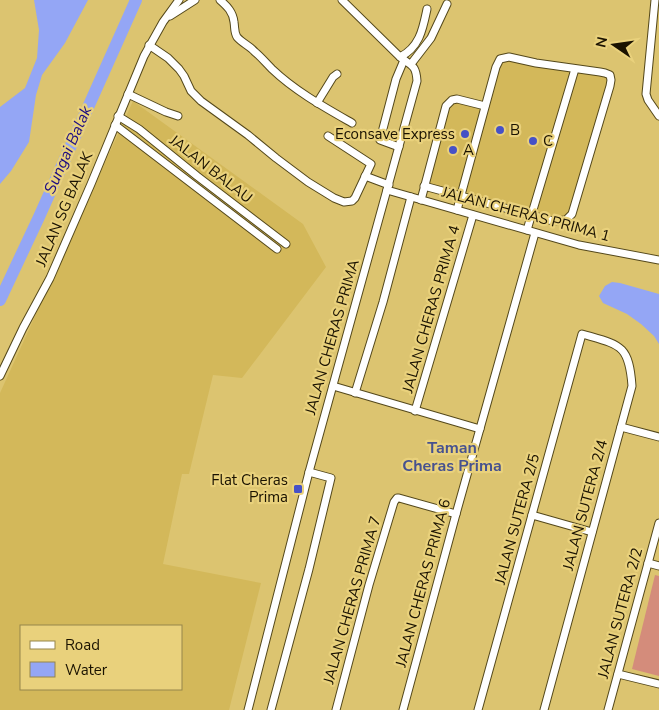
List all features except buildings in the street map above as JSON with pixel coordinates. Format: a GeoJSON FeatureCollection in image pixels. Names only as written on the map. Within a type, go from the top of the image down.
{"type":"FeatureCollection","features":[{"type":"Feature","properties":{"kind":"street","name":"JALAN SG BALAK"},"geometry":{"type":"LineString","coordinates":[[0,376],[50,278],[149,45],[179,0]]}},
{"type":"Feature","properties":{"kind":"street"},"geometry":{"type":"LineString","coordinates":[[165,19],[195,0]]}},
{"type":"Feature","properties":{"kind":"street"},"geometry":{"type":"LineString","coordinates":[[220,0],[233,15],[234,30],[237,37],[270,68],[317,103],[352,124]]}},
{"type":"Feature","properties":{"kind":"street"},"geometry":{"type":"LineString","coordinates":[[342,0],[402,58],[411,64],[430,38],[447,4]]}},
{"type":"Feature","properties":{"kind":"street"},"geometry":{"type":"LineString","coordinates":[[655,0],[646,94],[659,116]]}},
{"type":"Feature","properties":{"kind":"street"},"geometry":{"type":"LineString","coordinates":[[399,147],[380,140],[402,58],[417,44],[427,9]]}},
{"type":"Feature","properties":{"kind":"street"},"geometry":{"type":"LineString","coordinates":[[149,45],[168,58],[179,69],[191,91],[201,101],[308,182],[334,198],[344,202],[352,201],[367,177],[371,164],[328,136]]}},
{"type":"Feature","properties":{"kind":"street"},"geometry":{"type":"LineString","coordinates":[[424,186],[461,195],[553,221],[566,220],[572,214],[611,80],[610,75],[509,58],[500,59],[496,67],[485,106],[461,195],[457,210]]}},
{"type":"Feature","properties":{"kind":"street","name":"JALAN CHERAS PRIMA"},"geometry":{"type":"LineString","coordinates":[[248,710],[309,472],[386,186],[417,81],[416,71],[411,64]]}},
{"type":"Feature","properties":{"kind":"street"},"geometry":{"type":"LineString","coordinates":[[527,230],[576,69]]}},
{"type":"Feature","properties":{"kind":"street"},"geometry":{"type":"LineString","coordinates":[[317,103],[333,77],[338,74]]}},
{"type":"Feature","properties":{"kind":"street"},"geometry":{"type":"LineString","coordinates":[[128,94],[178,116]]}},
{"type":"Feature","properties":{"kind":"street"},"geometry":{"type":"LineString","coordinates":[[421,200],[448,102],[457,99],[485,106]]}},
{"type":"Feature","properties":{"kind":"street"},"geometry":{"type":"LineString","coordinates":[[648,100],[659,104]]}},
{"type":"Feature","properties":{"kind":"street","name":"JALAN BALAU"},"geometry":{"type":"LineString","coordinates":[[118,116],[139,129],[286,244]]}},
{"type":"Feature","properties":{"kind":"street"},"geometry":{"type":"LineString","coordinates":[[115,125],[277,249]]}},
{"type":"Feature","properties":{"kind":"street","name":"JALAN CHERAS PRIMA 1"},"geometry":{"type":"LineString","coordinates":[[367,177],[411,197],[473,215],[579,245],[659,260]]}},
{"type":"Feature","properties":{"kind":"street"},"geometry":{"type":"LineString","coordinates":[[355,393],[383,302],[411,197]]}},
{"type":"Feature","properties":{"kind":"street","name":"JALAN CHERAS PRIMA 4"},"geometry":{"type":"LineString","coordinates":[[415,410],[473,215]]}},
{"type":"Feature","properties":{"kind":"street","name":"JALAN CHERAS PRIMA 6"},"geometry":{"type":"LineString","coordinates":[[403,710],[535,232]]}},
{"type":"Feature","properties":{"kind":"street","name":"JALAN SUTERA 2/4"},"geometry":{"type":"LineString","coordinates":[[544,710],[632,386],[630,366],[627,356],[621,348],[582,334]]}},
{"type":"Feature","properties":{"kind":"street","name":"JALAN SUTERA 2/5"},"geometry":{"type":"LineString","coordinates":[[478,710],[582,334]]}},
{"type":"Feature","properties":{"kind":"street"},"geometry":{"type":"LineString","coordinates":[[333,386],[480,430]]}},
{"type":"Feature","properties":{"kind":"street"},"geometry":{"type":"LineString","coordinates":[[621,427],[659,437]]}},
{"type":"Feature","properties":{"kind":"street"},"geometry":{"type":"LineString","coordinates":[[271,710],[331,478],[309,472]]}},
{"type":"Feature","properties":{"kind":"street","name":"JALAN CHERAS PRIMA 7"},"geometry":{"type":"LineString","coordinates":[[336,710],[394,502],[397,498],[456,514]]}},
{"type":"Feature","properties":{"kind":"street"},"geometry":{"type":"LineString","coordinates":[[532,515],[592,532]]}},
{"type":"Feature","properties":{"kind":"street","name":"JALAN SUTERA 2/2"},"geometry":{"type":"LineString","coordinates":[[608,710],[659,523]]}},
{"type":"Feature","properties":{"kind":"street"},"geometry":{"type":"LineString","coordinates":[[648,563],[659,566]]}},
{"type":"Feature","properties":{"kind":"street"},"geometry":{"type":"LineString","coordinates":[[618,674],[659,684]]}},
{"type":"Feature","properties":{"kind":"shaded area"},"geometry":{"type":"Polygon","coordinates":[[[509,60],[603,75],[609,81],[570,212],[564,218],[553,218],[428,184],[448,107],[455,102],[487,110],[501,62],[509,60]]]}},
{"type":"Feature","properties":{"kind":"shaded area"},"geometry":{"type":"Polygon","coordinates":[[[133,101],[303,224],[326,267],[242,378],[213,375],[189,474],[182,474],[163,564],[261,583],[229,710],[0,710],[0,393],[133,101]]]}},
{"type":"Feature","properties":{"kind":"shaded area"},"geometry":{"type":"Polygon","coordinates":[[[655,575],[659,576],[659,676],[632,669],[655,575]]]}},
{"type":"Feature","properties":{"kind":"water"},"geometry":{"type":"Polygon","coordinates":[[[34,0],[88,0],[65,43],[42,75],[36,95],[29,142],[11,171],[0,184],[0,107],[25,88],[37,58],[39,30],[34,0]]]}},
{"type":"Feature","properties":{"kind":"water"},"geometry":{"type":"Polygon","coordinates":[[[612,282],[659,294],[659,344],[654,336],[641,324],[627,314],[603,303],[599,296],[605,286],[612,282]]]}},
{"type":"Feature","properties":{"kind":"waterway","name":"Sungai Balak"},"geometry":{"type":"LineString","coordinates":[[0,300],[136,0]]}},
{"type":"Feature","properties":{"kind":"place","name":"B"},"geometry":{"type":"Point","coordinates":[500,130]}},
{"type":"Feature","properties":{"kind":"place","name":"Econsave Express"},"geometry":{"type":"Point","coordinates":[465,134]}},
{"type":"Feature","properties":{"kind":"place","name":"C"},"geometry":{"type":"Point","coordinates":[533,141]}},
{"type":"Feature","properties":{"kind":"place","name":"A"},"geometry":{"type":"Point","coordinates":[453,150]}},
{"type":"Feature","properties":{"kind":"place","name":"Flat Cheras Prima"},"geometry":{"type":"Point","coordinates":[298,489]}},
{"type":"Feature","properties":{"kind":"district","name":"Taman Cheras Prima"},"geometry":{"type":"Point","coordinates":[452,457]}}]}
